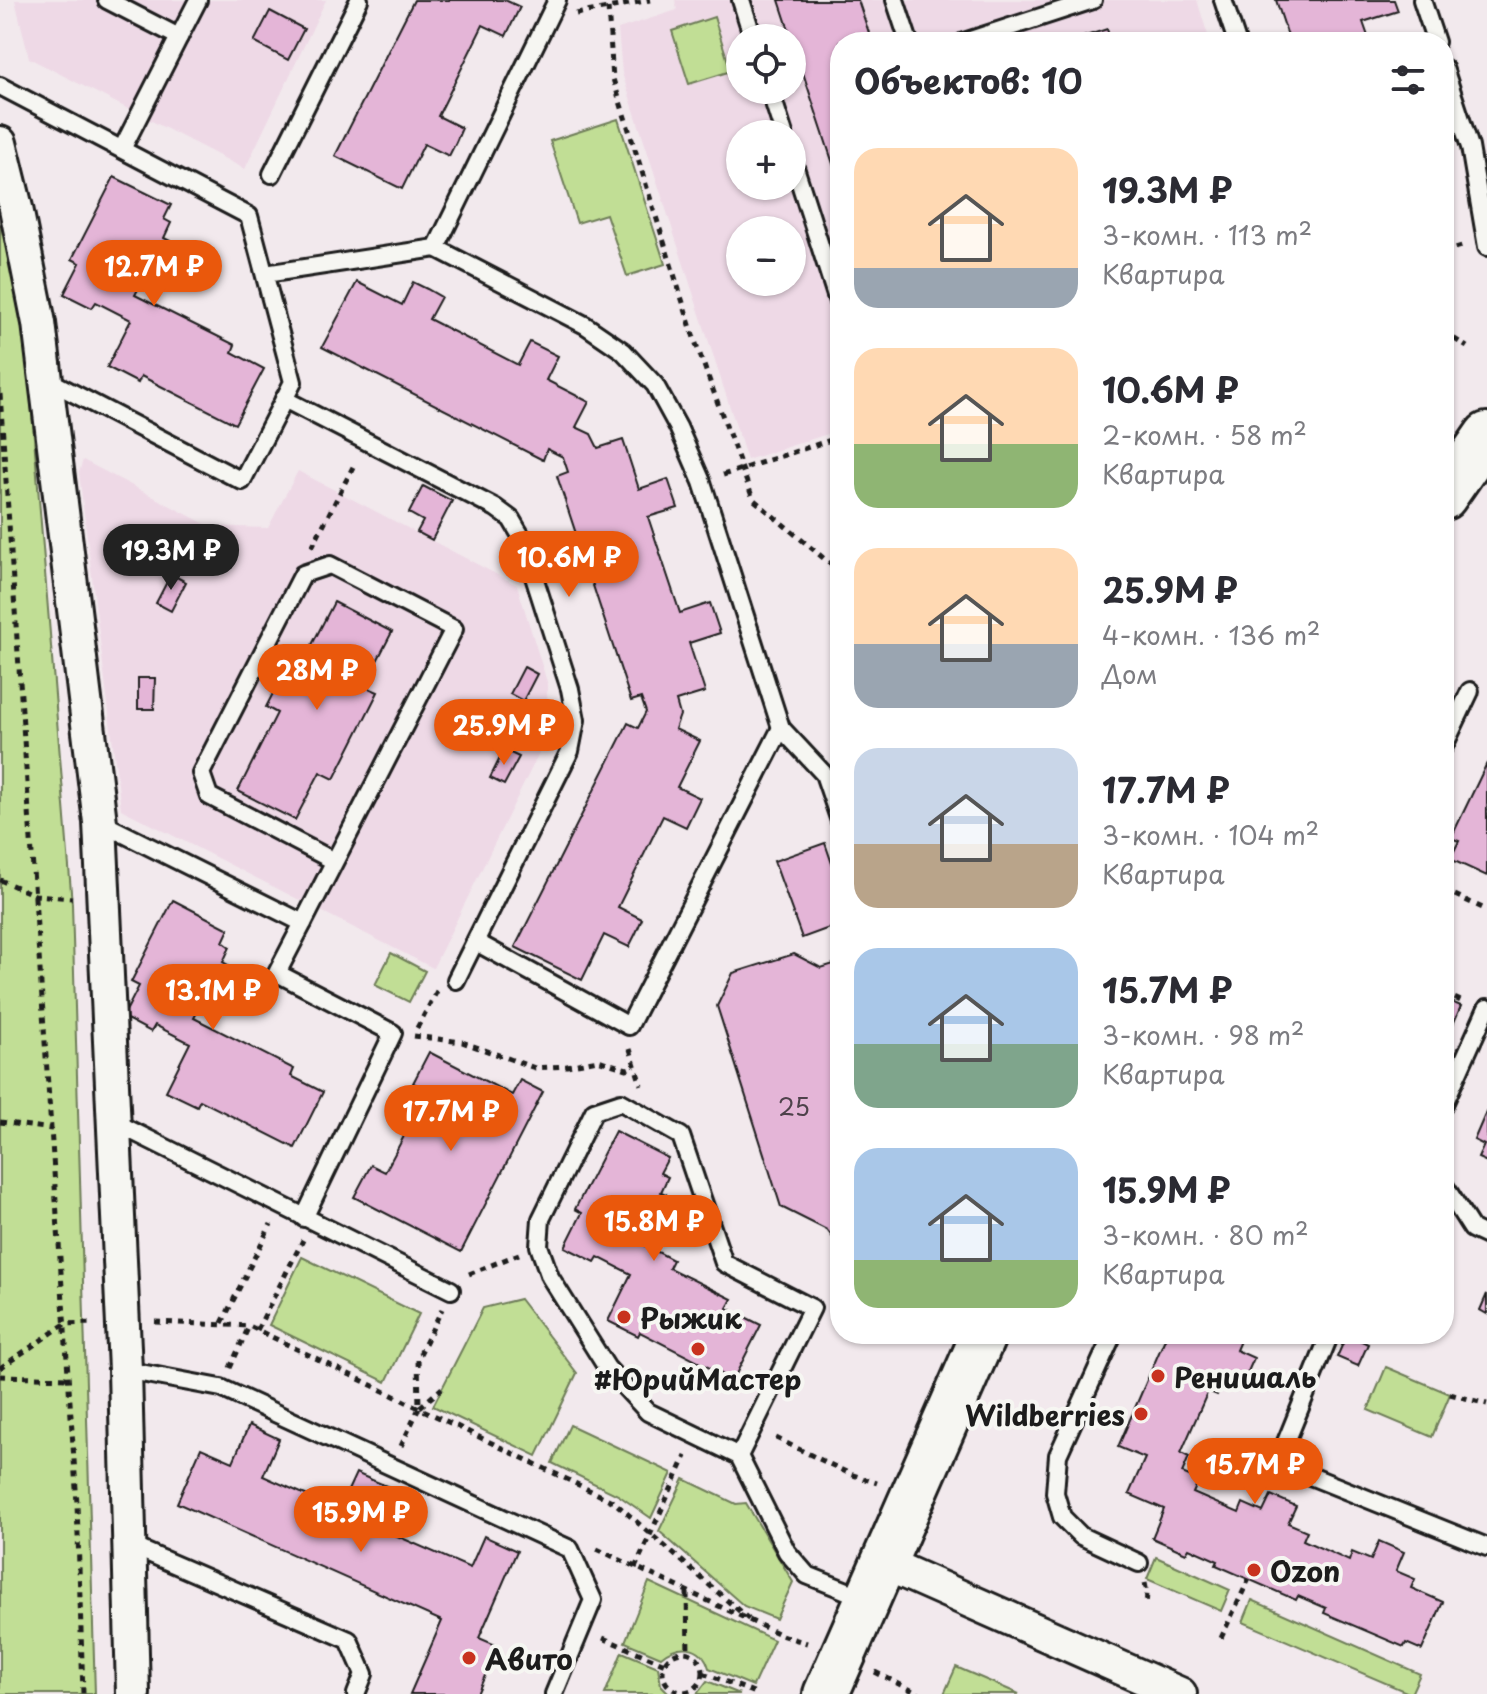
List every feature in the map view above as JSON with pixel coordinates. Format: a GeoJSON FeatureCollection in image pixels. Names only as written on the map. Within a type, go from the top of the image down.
{"type":"FeatureCollection","features":[{"type":"Feature","properties":{"kind":"main road"},"geometry":{"type":"LineString","coordinates":[[1454,483],[1487,435]]}},
{"type":"Feature","properties":{"kind":"main road"},"geometry":{"type":"LineString","coordinates":[[826,1694],[980,1344]]}},
{"type":"Feature","properties":{"kind":"street"},"geometry":{"type":"LineString","coordinates":[[0,143],[39,323],[100,822],[124,1322],[133,1694]]}},
{"type":"Feature","properties":{"kind":"street"},"geometry":{"type":"LineString","coordinates":[[876,1582],[1180,1694]]}},
{"type":"Feature","properties":{"kind":"lane"},"geometry":{"type":"LineString","coordinates":[[107,0],[179,37]]}},
{"type":"Feature","properties":{"kind":"lane"},"geometry":{"type":"LineString","coordinates":[[122,149],[198,0]]}},
{"type":"Feature","properties":{"kind":"lane"},"geometry":{"type":"LineString","coordinates":[[272,174],[359,0]]}},
{"type":"Feature","properties":{"kind":"lane"},"geometry":{"type":"LineString","coordinates":[[436,248],[557,0]]}},
{"type":"Feature","properties":{"kind":"lane"},"geometry":{"type":"LineString","coordinates":[[741,0],[749,24]]}},
{"type":"Feature","properties":{"kind":"lane"},"geometry":{"type":"LineString","coordinates":[[895,0],[906,32]]}},
{"type":"Feature","properties":{"kind":"lane"},"geometry":{"type":"LineString","coordinates":[[995,32],[1093,0]]}},
{"type":"Feature","properties":{"kind":"lane"},"geometry":{"type":"LineString","coordinates":[[1223,0],[1234,32]]}},
{"type":"Feature","properties":{"kind":"lane"},"geometry":{"type":"LineString","coordinates":[[1422,0],[1433,32]]}},
{"type":"Feature","properties":{"kind":"lane"},"geometry":{"type":"LineString","coordinates":[[0,86],[249,216],[293,382],[242,481],[46,379]]}},
{"type":"Feature","properties":{"kind":"lane"},"geometry":{"type":"LineString","coordinates":[[1454,98],[1470,147],[1487,247]]}},
{"type":"Feature","properties":{"kind":"lane"},"geometry":{"type":"LineString","coordinates":[[805,200],[830,277]]}},
{"type":"Feature","properties":{"kind":"lane"},"geometry":{"type":"LineString","coordinates":[[265,274],[436,248],[585,325],[623,351],[655,385],[678,427],[702,482],[781,728],[824,774],[830,792]]}},
{"type":"Feature","properties":{"kind":"lane"},"geometry":{"type":"LineString","coordinates":[[284,399],[496,508],[511,519],[521,536],[570,689],[576,720],[570,751],[456,980]]}},
{"type":"Feature","properties":{"kind":"lane"},"geometry":{"type":"LineString","coordinates":[[304,1218],[393,1033],[277,973],[454,629],[330,565],[303,574],[201,773],[209,796],[334,861]]}},
{"type":"Feature","properties":{"kind":"lane"},"geometry":{"type":"LineString","coordinates":[[1454,725],[1470,691]]}},
{"type":"Feature","properties":{"kind":"lane"},"geometry":{"type":"LineString","coordinates":[[476,942],[629,1026],[781,728]]}},
{"type":"Feature","properties":{"kind":"lane"},"geometry":{"type":"LineString","coordinates":[[100,822],[303,923]]}},
{"type":"Feature","properties":{"kind":"lane"},"geometry":{"type":"LineString","coordinates":[[1454,1082],[1487,1008]]}},
{"type":"Feature","properties":{"kind":"lane"},"geometry":{"type":"LineString","coordinates":[[739,1456],[812,1308],[724,1263],[681,1136],[621,1102],[594,1111],[541,1219],[539,1246],[550,1277],[607,1368],[648,1412],[739,1456],[787,1552],[807,1575],[876,1582]]}},
{"type":"Feature","properties":{"kind":"lane"},"geometry":{"type":"LineString","coordinates":[[116,1123],[451,1290]]}},
{"type":"Feature","properties":{"kind":"lane"},"geometry":{"type":"LineString","coordinates":[[1454,1201],[1472,1229],[1487,1236]]}},
{"type":"Feature","properties":{"kind":"lane"},"geometry":{"type":"LineString","coordinates":[[1108,1344],[1058,1455],[1055,1493],[1062,1517],[1081,1536],[1139,1563]]}},
{"type":"Feature","properties":{"kind":"lane"},"geometry":{"type":"LineString","coordinates":[[1326,1344],[1286,1442],[1284,1457],[1293,1469],[1487,1547]]}},
{"type":"Feature","properties":{"kind":"lane"},"geometry":{"type":"LineString","coordinates":[[125,1370],[221,1388],[570,1549],[593,1600],[554,1694]]}},
{"type":"Feature","properties":{"kind":"lane"},"geometry":{"type":"LineString","coordinates":[[130,1545],[349,1640],[364,1674],[356,1694]]}},
{"type":"Feature","properties":{"kind":"path"},"geometry":{"type":"LineString","coordinates":[[547,20],[650,0]]}},
{"type":"Feature","properties":{"kind":"path"},"geometry":{"type":"LineString","coordinates":[[608,8],[613,79],[695,341],[753,499],[830,564]]}},
{"type":"Feature","properties":{"kind":"path"},"geometry":{"type":"LineString","coordinates":[[1454,339],[1467,347]]}},
{"type":"Feature","properties":{"kind":"path"},"geometry":{"type":"LineString","coordinates":[[0,394],[77,1503],[83,1694]]}},
{"type":"Feature","properties":{"kind":"path"},"geometry":{"type":"LineString","coordinates":[[702,482],[830,440]]}},
{"type":"Feature","properties":{"kind":"path"},"geometry":{"type":"LineString","coordinates":[[303,574],[308,554],[366,441]]}},
{"type":"Feature","properties":{"kind":"path"},"geometry":{"type":"LineString","coordinates":[[0,880],[35,895],[104,901]]}},
{"type":"Feature","properties":{"kind":"path"},"geometry":{"type":"LineString","coordinates":[[1454,895],[1487,910]]}},
{"type":"Feature","properties":{"kind":"path"},"geometry":{"type":"LineString","coordinates":[[413,1036],[434,993],[456,980]]}},
{"type":"Feature","properties":{"kind":"path"},"geometry":{"type":"LineString","coordinates":[[393,1033],[462,1042],[535,1068],[598,1060],[627,1069],[635,1066]]}},
{"type":"Feature","properties":{"kind":"path"},"geometry":{"type":"LineString","coordinates":[[628,1045],[645,1097]]}},
{"type":"Feature","properties":{"kind":"path"},"geometry":{"type":"LineString","coordinates":[[0,1122],[52,1129]]}},
{"type":"Feature","properties":{"kind":"path"},"geometry":{"type":"LineString","coordinates":[[222,1323],[280,1205]]}},
{"type":"Feature","properties":{"kind":"path"},"geometry":{"type":"LineString","coordinates":[[257,1330],[297,1251]]}},
{"type":"Feature","properties":{"kind":"path"},"geometry":{"type":"LineString","coordinates":[[490,1266],[518,1254]]}},
{"type":"Feature","properties":{"kind":"path"},"geometry":{"type":"LineString","coordinates":[[419,1408],[418,1358],[451,1290]]}},
{"type":"Feature","properties":{"kind":"path"},"geometry":{"type":"LineString","coordinates":[[0,1368],[65,1324],[222,1323],[249,1326],[614,1502],[752,1622]]}},
{"type":"Feature","properties":{"kind":"path"},"geometry":{"type":"LineString","coordinates":[[221,1388],[249,1326]]}},
{"type":"Feature","properties":{"kind":"path"},"geometry":{"type":"LineString","coordinates":[[0,1376],[69,1378]]}},
{"type":"Feature","properties":{"kind":"path"},"geometry":{"type":"LineString","coordinates":[[392,1467],[419,1408],[442,1388]]}},
{"type":"Feature","properties":{"kind":"path"},"geometry":{"type":"LineString","coordinates":[[1450,1394],[1487,1404]]}},
{"type":"Feature","properties":{"kind":"path"},"geometry":{"type":"LineString","coordinates":[[753,1426],[850,1474],[877,1483]]}},
{"type":"Feature","properties":{"kind":"path"},"geometry":{"type":"LineString","coordinates":[[635,1568],[696,1436]]}},
{"type":"Feature","properties":{"kind":"path"},"geometry":{"type":"LineString","coordinates":[[570,1549],[587,1544],[687,1593],[808,1644]]}},
{"type":"Feature","properties":{"kind":"path"},"geometry":{"type":"LineString","coordinates":[[1221,1638],[1249,1579]]}},
{"type":"Feature","properties":{"kind":"path"},"geometry":{"type":"LineString","coordinates":[[687,1593],[688,1653]]}},
{"type":"Feature","properties":{"kind":"path"},"geometry":{"type":"LineString","coordinates":[[581,1630],[665,1664]]}},
{"type":"Feature","properties":{"kind":"path"},"geometry":{"type":"LineString","coordinates":[[688,1653],[699,1660],[702,1679],[694,1689],[681,1692],[666,1682],[665,1664],[674,1654],[688,1653]]}},
{"type":"Feature","properties":{"kind":"path"},"geometry":{"type":"LineString","coordinates":[[874,1672],[919,1694]]}},
{"type":"Feature","properties":{"kind":"path"},"geometry":{"type":"LineString","coordinates":[[703,1673],[756,1693]]}},
{"type":"Feature","properties":{"kind":"shaded area"},"geometry":{"type":"Polygon","coordinates":[[[15,0],[326,0],[245,169],[29,58],[15,0]]]}},
{"type":"Feature","properties":{"kind":"shaded area"},"geometry":{"type":"Polygon","coordinates":[[[675,0],[1197,0],[1207,32],[830,32],[830,433],[747,460],[622,73],[618,29],[677,10],[675,0]]]}},
{"type":"Feature","properties":{"kind":"shaded area"},"geometry":{"type":"Polygon","coordinates":[[[83,460],[209,526],[268,528],[298,471],[517,585],[547,682],[548,735],[433,968],[121,809],[79,473],[83,460]]]}},
{"type":"Feature","properties":{"kind":"green space"},"geometry":{"type":"Polygon","coordinates":[[[714,17],[726,55],[726,73],[689,84],[672,31],[714,17]]]}},
{"type":"Feature","properties":{"kind":"green space"},"geometry":{"type":"Polygon","coordinates":[[[618,119],[665,264],[627,276],[606,214],[577,223],[550,141],[618,119]]]}},
{"type":"Feature","properties":{"kind":"green space"},"geometry":{"type":"Polygon","coordinates":[[[0,185],[21,278],[72,904],[95,1694],[0,1694],[0,185]]]}},
{"type":"Feature","properties":{"kind":"green space"},"geometry":{"type":"Polygon","coordinates":[[[391,953],[425,971],[409,1002],[375,985],[391,953]]]}},
{"type":"Feature","properties":{"kind":"green space"},"geometry":{"type":"Polygon","coordinates":[[[302,1257],[419,1314],[386,1382],[269,1325],[302,1257]]]}},
{"type":"Feature","properties":{"kind":"green space"},"geometry":{"type":"Polygon","coordinates":[[[520,1299],[577,1373],[537,1456],[433,1406],[483,1308],[520,1299]]]}},
{"type":"Feature","properties":{"kind":"green space"},"geometry":{"type":"Polygon","coordinates":[[[1386,1367],[1450,1394],[1432,1437],[1368,1410],[1386,1367]]]}},
{"type":"Feature","properties":{"kind":"green space"},"geometry":{"type":"Polygon","coordinates":[[[570,1425],[672,1473],[651,1518],[618,1495],[552,1463],[570,1425]]]}},
{"type":"Feature","properties":{"kind":"green space"},"geometry":{"type":"Polygon","coordinates":[[[684,1479],[736,1504],[746,1503],[793,1582],[776,1619],[744,1606],[659,1531],[684,1479]]]}},
{"type":"Feature","properties":{"kind":"green space"},"geometry":{"type":"Polygon","coordinates":[[[1156,1557],[1230,1590],[1221,1611],[1147,1579],[1156,1557]]]}},
{"type":"Feature","properties":{"kind":"green space"},"geometry":{"type":"Polygon","coordinates":[[[649,1582],[774,1640],[753,1686],[709,1668],[706,1660],[695,1650],[675,1649],[661,1657],[625,1642],[649,1582]]]}},
{"type":"Feature","properties":{"kind":"green space"},"geometry":{"type":"Polygon","coordinates":[[[1252,1600],[1420,1674],[1411,1694],[1243,1622],[1252,1600]]]}},
{"type":"Feature","properties":{"kind":"green space"},"geometry":{"type":"Polygon","coordinates":[[[622,1652],[658,1667],[661,1685],[670,1694],[605,1694],[622,1652]]]}},
{"type":"Feature","properties":{"kind":"green space"},"geometry":{"type":"Polygon","coordinates":[[[956,1667],[1019,1694],[944,1694],[956,1667]]]}},
{"type":"Feature","properties":{"kind":"green space"},"geometry":{"type":"Polygon","coordinates":[[[707,1681],[740,1694],[697,1694],[707,1681]]]}},
{"type":"Feature","properties":{"kind":"building"},"geometry":{"type":"Polygon","coordinates":[[[414,0],[505,0],[520,7],[506,36],[483,25],[438,116],[462,128],[449,156],[424,144],[402,189],[335,156],[414,0]]]}},
{"type":"Feature","properties":{"kind":"building"},"geometry":{"type":"Polygon","coordinates":[[[779,0],[858,0],[869,32],[830,32],[830,155],[806,82],[806,24],[787,24],[779,0]]]}},
{"type":"Feature","properties":{"kind":"building"},"geometry":{"type":"Polygon","coordinates":[[[1276,0],[1394,0],[1398,11],[1363,22],[1366,32],[1287,32],[1276,0]]]}},
{"type":"Feature","properties":{"kind":"building"},"geometry":{"type":"Polygon","coordinates":[[[270,11],[304,29],[288,60],[254,42],[270,11]]]}},
{"type":"Feature","properties":{"kind":"building"},"geometry":{"type":"Polygon","coordinates":[[[114,177],[171,205],[164,219],[171,223],[164,238],[170,241],[149,281],[144,278],[135,295],[235,345],[232,352],[264,369],[235,424],[141,376],[138,383],[107,367],[131,320],[96,302],[92,308],[64,294],[80,263],[72,259],[114,177]]]}},
{"type":"Feature","properties":{"kind":"building"},"geometry":{"type":"Polygon","coordinates":[[[357,282],[402,305],[413,282],[427,289],[441,297],[429,319],[518,365],[530,342],[558,356],[546,380],[589,402],[576,427],[591,434],[598,448],[623,440],[639,489],[668,479],[678,508],[648,517],[680,613],[710,603],[720,633],[689,643],[705,692],[676,701],[680,715],[675,729],[700,741],[677,787],[700,798],[686,827],[663,816],[618,907],[642,919],[629,947],[604,935],[582,980],[515,947],[628,723],[638,728],[646,712],[641,698],[631,701],[557,476],[568,472],[563,457],[547,449],[543,460],[322,347],[357,282]]]}},
{"type":"Feature","properties":{"kind":"building"},"geometry":{"type":"Polygon","coordinates":[[[423,486],[452,501],[432,540],[417,532],[423,521],[409,513],[423,486]]]}},
{"type":"Feature","properties":{"kind":"building"},"geometry":{"type":"Polygon","coordinates":[[[171,574],[186,582],[171,611],[156,603],[171,574]]]}},
{"type":"Feature","properties":{"kind":"building"},"geometry":{"type":"Polygon","coordinates":[[[334,602],[392,632],[364,686],[378,692],[334,779],[320,772],[295,820],[238,791],[277,713],[266,707],[288,664],[299,670],[334,602]]]}},
{"type":"Feature","properties":{"kind":"building"},"geometry":{"type":"Polygon","coordinates":[[[524,667],[537,674],[523,701],[510,694],[524,667]]]}},
{"type":"Feature","properties":{"kind":"building"},"geometry":{"type":"Polygon","coordinates":[[[138,678],[155,678],[154,709],[138,709],[138,678]]]}},
{"type":"Feature","properties":{"kind":"building"},"geometry":{"type":"Polygon","coordinates":[[[504,750],[519,757],[504,785],[490,778],[504,750]]]}},
{"type":"Feature","properties":{"kind":"building"},"geometry":{"type":"Polygon","coordinates":[[[1487,763],[1487,876],[1454,861],[1454,851],[1459,841],[1454,839],[1454,832],[1487,763]]]}},
{"type":"Feature","properties":{"kind":"building"},"geometry":{"type":"Polygon","coordinates":[[[825,843],[830,858],[830,928],[802,938],[774,861],[825,843]]]}},
{"type":"Feature","properties":{"kind":"building"},"geometry":{"type":"Polygon","coordinates":[[[173,900],[229,929],[223,942],[230,947],[223,962],[228,965],[208,1004],[203,1001],[194,1018],[294,1069],[291,1076],[323,1092],[295,1148],[200,1100],[197,1106],[166,1091],[190,1043],[155,1025],[151,1032],[123,1017],[139,986],[131,982],[173,900]]]}},
{"type":"Feature","properties":{"kind":"building"},"geometry":{"type":"Polygon","coordinates":[[[794,954],[821,968],[830,965],[830,1234],[781,1207],[717,1006],[733,973],[794,954]]]}},
{"type":"Feature","properties":{"kind":"building"},"geometry":{"type":"Polygon","coordinates":[[[1454,1003],[1461,1006],[1454,1022],[1454,1003]]]}},
{"type":"Feature","properties":{"kind":"building"},"geometry":{"type":"Polygon","coordinates":[[[429,1052],[512,1095],[520,1080],[543,1092],[461,1252],[354,1197],[371,1165],[385,1172],[428,1091],[413,1083],[429,1052]]]}},
{"type":"Feature","properties":{"kind":"building"},"geometry":{"type":"Polygon","coordinates":[[[1487,1110],[1487,1162],[1478,1158],[1484,1145],[1474,1140],[1487,1110]]]}},
{"type":"Feature","properties":{"kind":"building"},"geometry":{"type":"Polygon","coordinates":[[[615,1131],[668,1158],[660,1173],[668,1177],[661,1192],[666,1194],[647,1232],[640,1229],[635,1240],[673,1260],[669,1268],[732,1299],[727,1308],[761,1325],[733,1380],[640,1332],[638,1336],[608,1321],[631,1274],[598,1257],[595,1262],[565,1247],[582,1213],[575,1209],[615,1131]]]}},
{"type":"Feature","properties":{"kind":"building"},"geometry":{"type":"Polygon","coordinates":[[[1487,1294],[1487,1314],[1480,1310],[1487,1294]]]}},
{"type":"Feature","properties":{"kind":"building"},"geometry":{"type":"Polygon","coordinates":[[[1163,1344],[1239,1344],[1236,1350],[1254,1358],[1243,1383],[1225,1375],[1217,1395],[1208,1391],[1181,1453],[1189,1457],[1182,1473],[1199,1480],[1193,1493],[1239,1513],[1243,1503],[1263,1512],[1271,1495],[1296,1506],[1288,1523],[1307,1531],[1303,1540],[1349,1561],[1352,1552],[1371,1560],[1379,1541],[1404,1552],[1396,1571],[1415,1579],[1411,1588],[1443,1602],[1422,1650],[1406,1643],[1404,1647],[1324,1613],[1326,1608],[1298,1596],[1296,1600],[1216,1565],[1218,1561],[1189,1548],[1186,1553],[1152,1538],[1164,1509],[1129,1494],[1145,1458],[1118,1447],[1163,1344]]]}},
{"type":"Feature","properties":{"kind":"building"},"geometry":{"type":"Polygon","coordinates":[[[1343,1344],[1368,1344],[1358,1366],[1337,1357],[1343,1344]]]}},
{"type":"Feature","properties":{"kind":"building"},"geometry":{"type":"Polygon","coordinates":[[[249,1425],[279,1439],[263,1476],[339,1510],[356,1473],[389,1487],[372,1525],[470,1568],[484,1536],[517,1551],[479,1638],[498,1646],[477,1694],[410,1694],[442,1621],[177,1503],[201,1448],[233,1462],[249,1425]]]}},
{"type":"Feature","properties":{"kind":"place","name":"Рыжик"},"geometry":{"type":"Point","coordinates":[624,1317]}},
{"type":"Feature","properties":{"kind":"place","name":"#ЮрийМастер"},"geometry":{"type":"Point","coordinates":[698,1349]}},
{"type":"Feature","properties":{"kind":"place","name":"Ренишаль"},"geometry":{"type":"Point","coordinates":[1158,1376]}},
{"type":"Feature","properties":{"kind":"place","name":"Wildberries"},"geometry":{"type":"Point","coordinates":[1141,1414]}},
{"type":"Feature","properties":{"kind":"place","name":"Ozon"},"geometry":{"type":"Point","coordinates":[1254,1570]}},
{"type":"Feature","properties":{"kind":"place","name":"Авито"},"geometry":{"type":"Point","coordinates":[469,1658]}}]}
